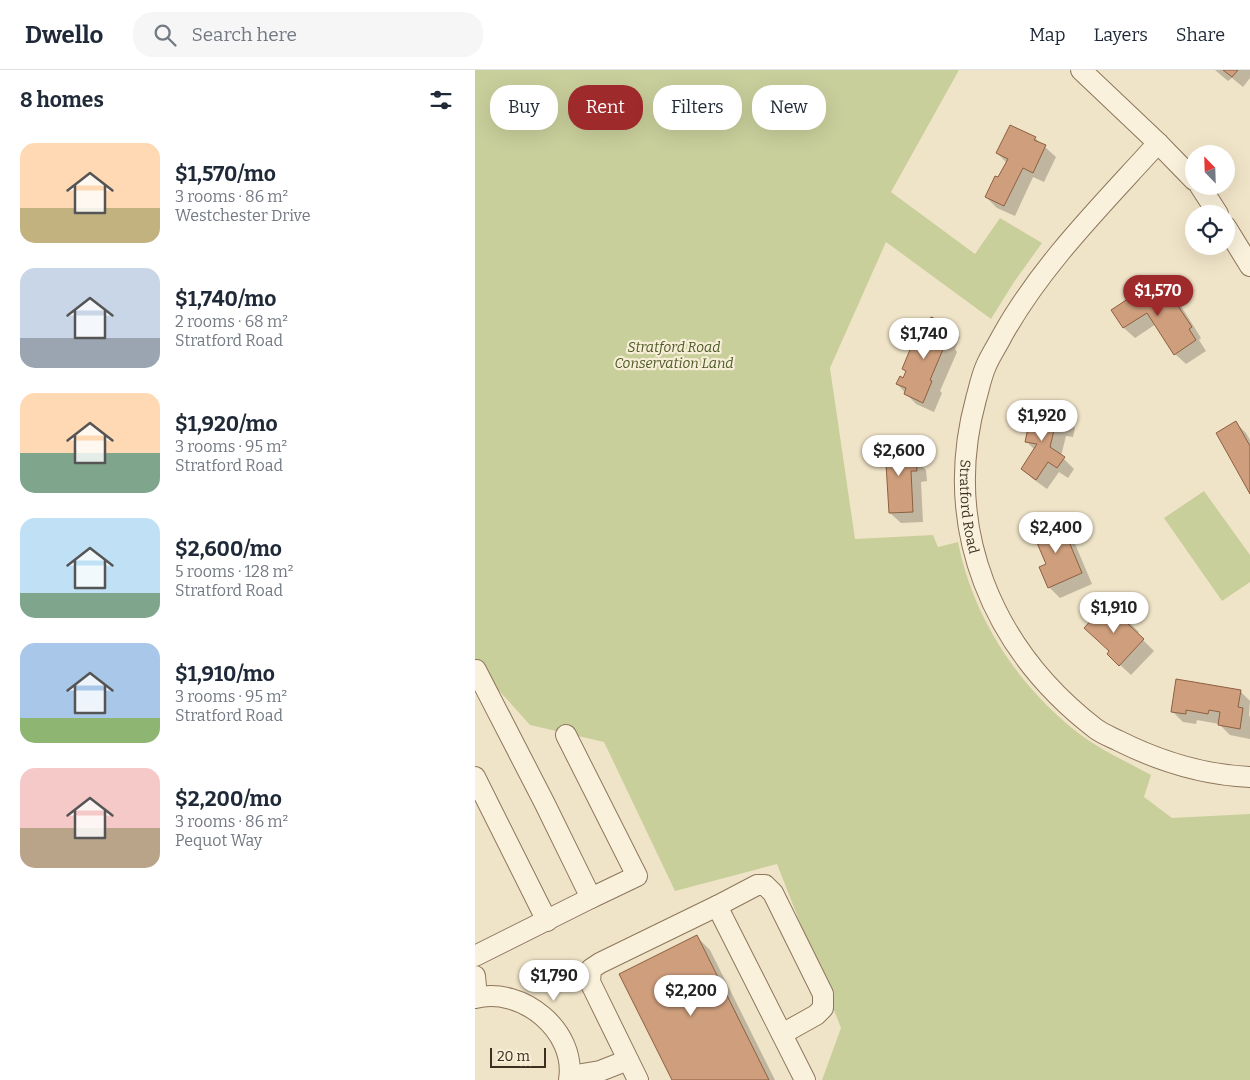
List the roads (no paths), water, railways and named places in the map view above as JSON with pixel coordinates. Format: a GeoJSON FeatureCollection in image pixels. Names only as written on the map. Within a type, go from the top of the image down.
{"type":"FeatureCollection","features":[{"type":"Feature","properties":{"kind":"street"},"geometry":{"type":"LineString","coordinates":[[1081,70],[1185,171]]}},
{"type":"Feature","properties":{"kind":"street","name":"Stratford Road"},"geometry":{"type":"LineString","coordinates":[[1158,143],[1057,257],[1014,316],[986,366],[970,423],[964,478],[968,523],[981,578],[999,618],[1026,659],[1063,699],[1097,730],[1140,752],[1185,767],[1250,777]]}},
{"type":"Feature","properties":{"kind":"street"},"geometry":{"type":"LineString","coordinates":[[1235,242],[1250,266]]}},
{"type":"Feature","properties":{"kind":"street"},"geometry":{"type":"LineString","coordinates":[[475,670],[477,670],[591,898]]}},
{"type":"Feature","properties":{"kind":"street"},"geometry":{"type":"LineString","coordinates":[[475,956],[637,876],[566,735]]}},
{"type":"Feature","properties":{"kind":"street"},"geometry":{"type":"LineString","coordinates":[[475,777],[547,921]]}},
{"type":"Feature","properties":{"kind":"street"},"geometry":{"type":"LineString","coordinates":[[638,1080],[589,982],[591,969],[600,962],[757,885],[765,885],[773,893],[823,994],[823,1008],[816,1015],[782,1034]]}},
{"type":"Feature","properties":{"kind":"street"},"geometry":{"type":"LineString","coordinates":[[717,906],[805,1080]]}},
{"type":"Feature","properties":{"kind":"street"},"geometry":{"type":"LineString","coordinates":[[475,976],[476,998],[500,996],[519,1001],[537,1010],[551,1023],[561,1038],[568,1056],[570,1078],[600,1071],[628,1060]]}},
{"type":"Feature","properties":{"kind":"park label","name":"Stratford Road Conservation Land"},"geometry":{"type":"Point","coordinates":[674,356]}}]}
